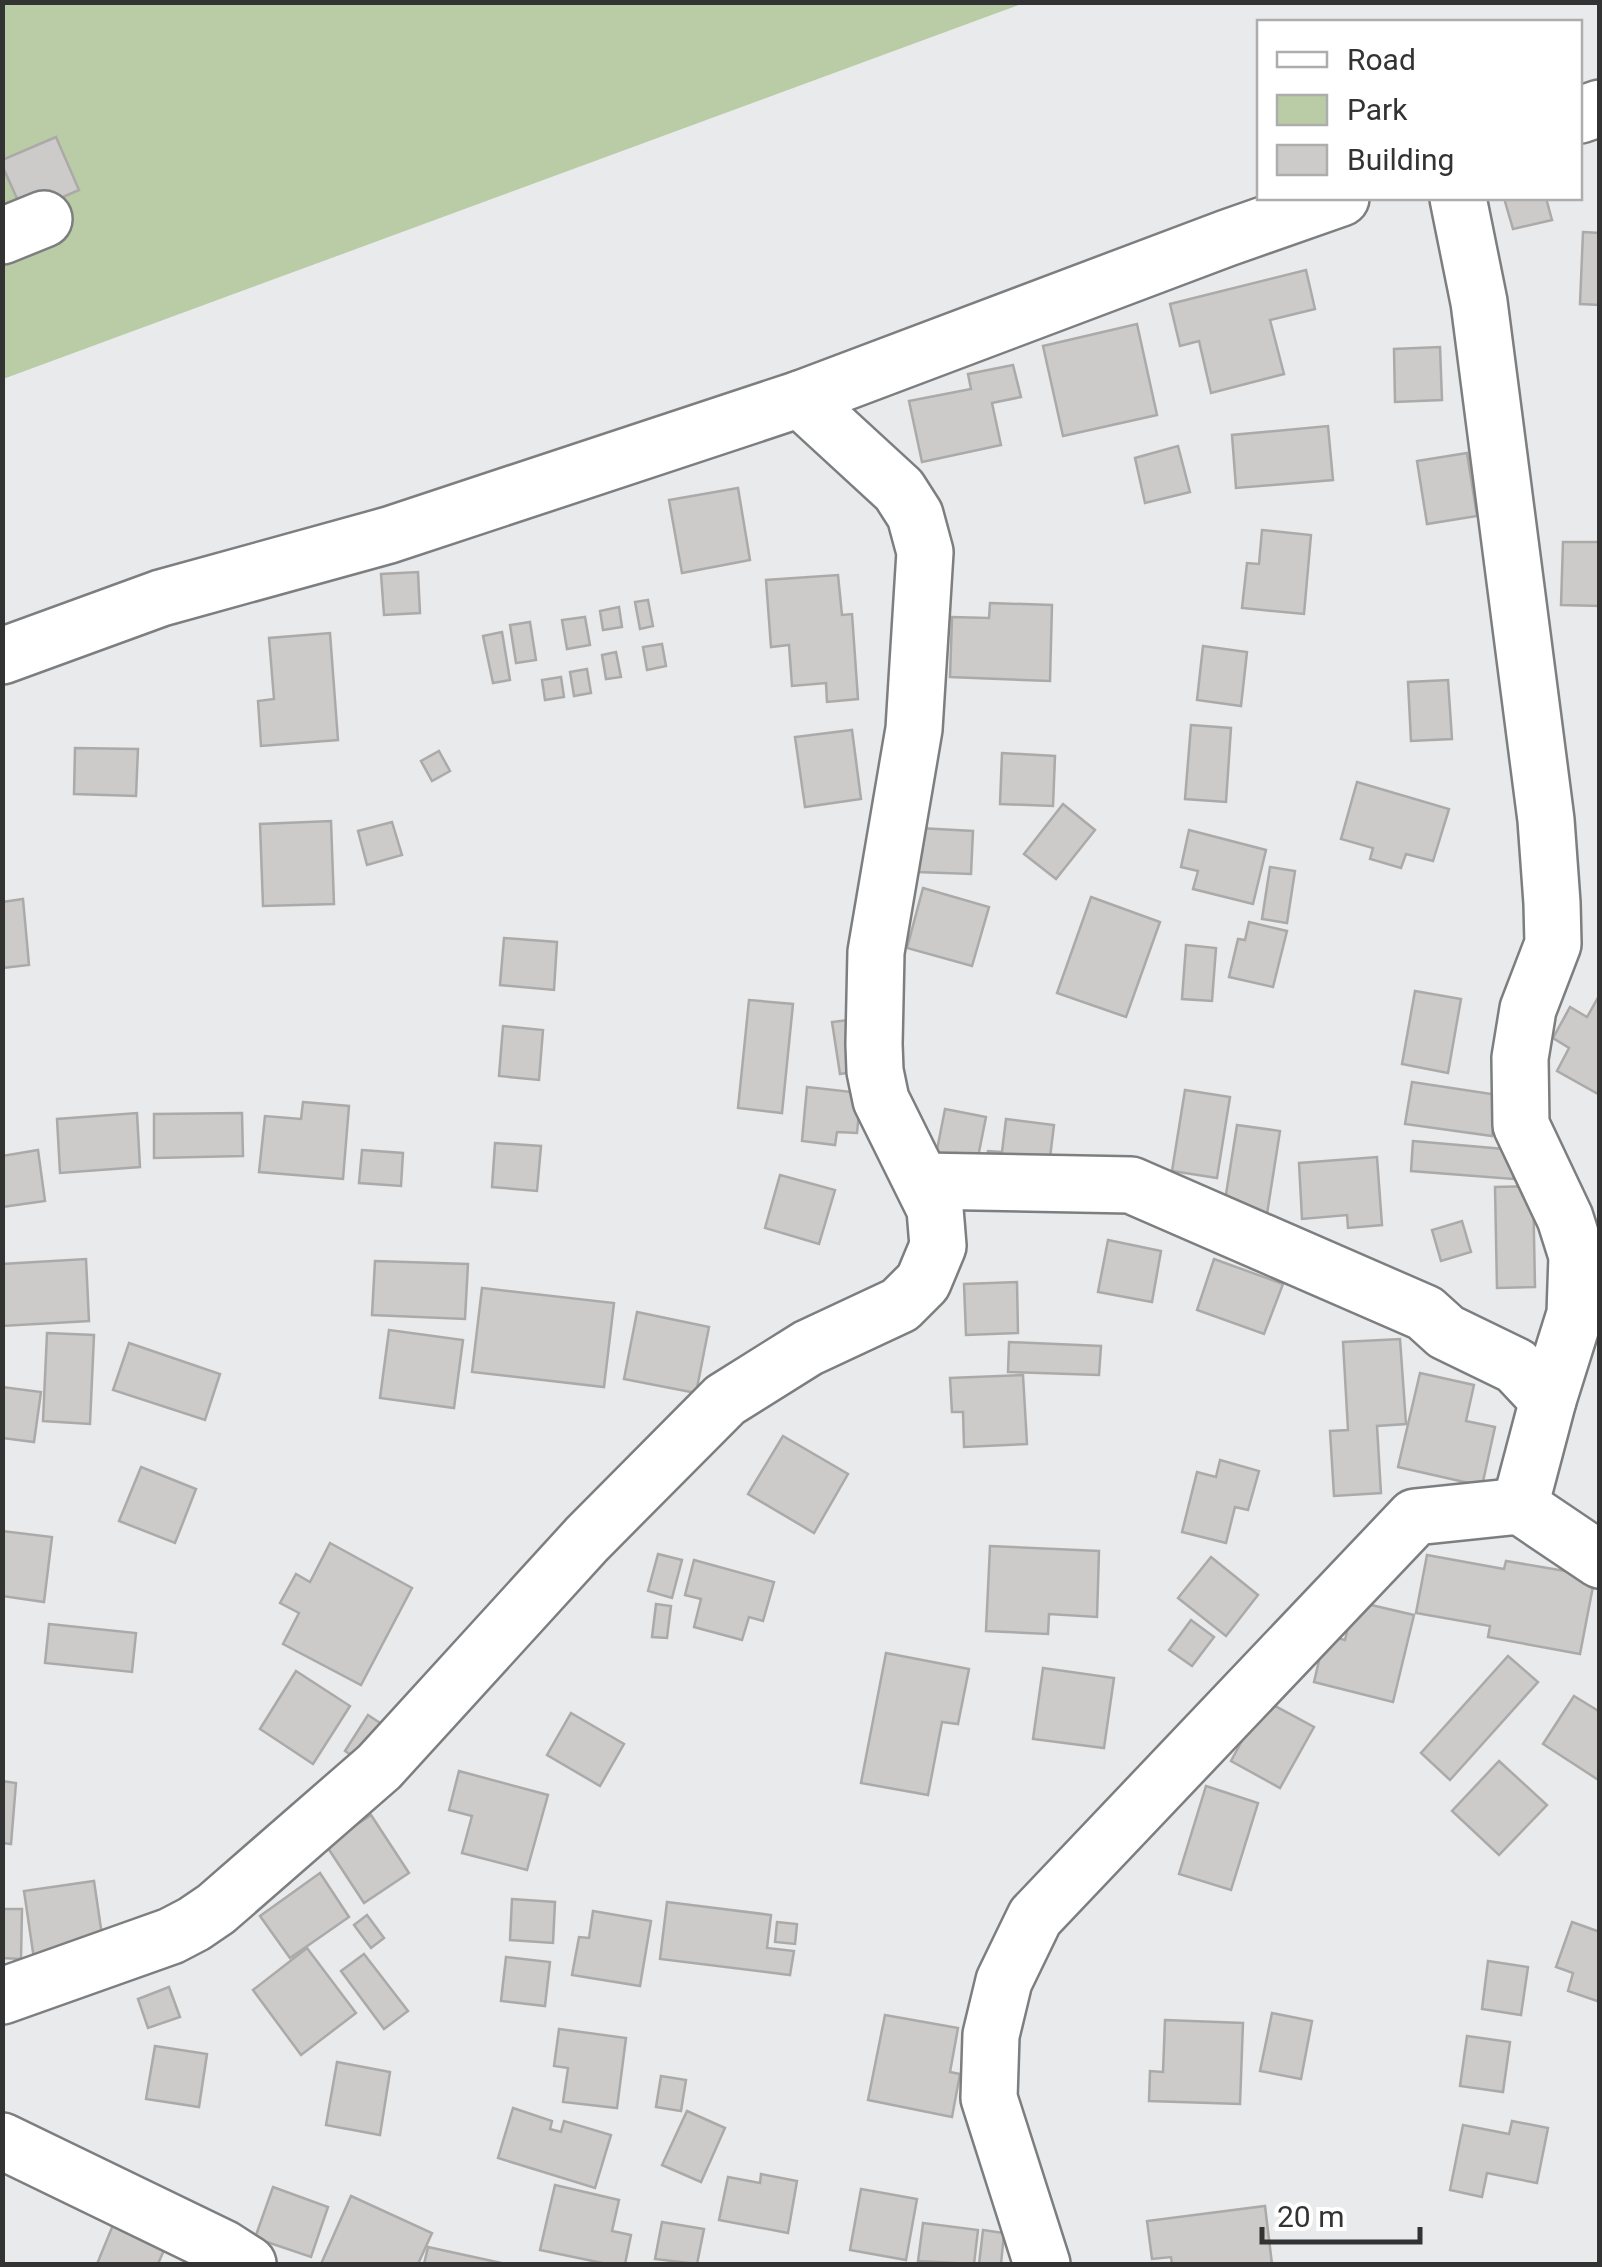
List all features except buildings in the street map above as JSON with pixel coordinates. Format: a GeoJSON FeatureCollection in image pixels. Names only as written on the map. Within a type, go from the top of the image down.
{"type":"FeatureCollection","features":[{"type":"Feature","properties":{"kind":"street"},"geometry":{"type":"LineString","coordinates":[[2,656],[161,598],[388,534],[800,400],[1336,200]]}},
{"type":"Feature","properties":{"kind":"street"},"geometry":{"type":"LineString","coordinates":[[1458,200],[1480,302],[1546,820],[1551,886],[1553,944],[1528,1009],[1520,1058],[1521,1126],[1566,1218],[1577,1256],[1575,1314],[1520,1506]]}},
{"type":"Feature","properties":{"kind":"street"},"geometry":{"type":"LineString","coordinates":[[2,1996],[171,1936],[216,1908],[379,1767],[587,1539],[725,1400],[808,1348],[900,1305],[923,1282],[938,1246],[934,1209],[881,1100],[874,1044],[876,952],[914,729],[925,552],[915,515],[899,490],[800,400]]}},
{"type":"Feature","properties":{"kind":"street"},"geometry":{"type":"LineString","coordinates":[[922,1181],[1132,1184],[1426,1313],[1446,1332],[1516,1366],[1548,1400]]}},
{"type":"Feature","properties":{"kind":"street"},"geometry":{"type":"LineString","coordinates":[[1042,2264],[990,2098],[992,2035],[1004,1981],[1035,1916],[1415,1517],[1520,1506],[1600,1560]]}},
{"type":"Feature","properties":{"kind":"street"},"geometry":{"type":"LineString","coordinates":[[2,2141],[248,2264]]}},
{"type":"Feature","properties":{"kind":"green space"},"geometry":{"type":"Polygon","coordinates":[[[3,3],[1024,3],[3,379],[3,3]]]}}]}
